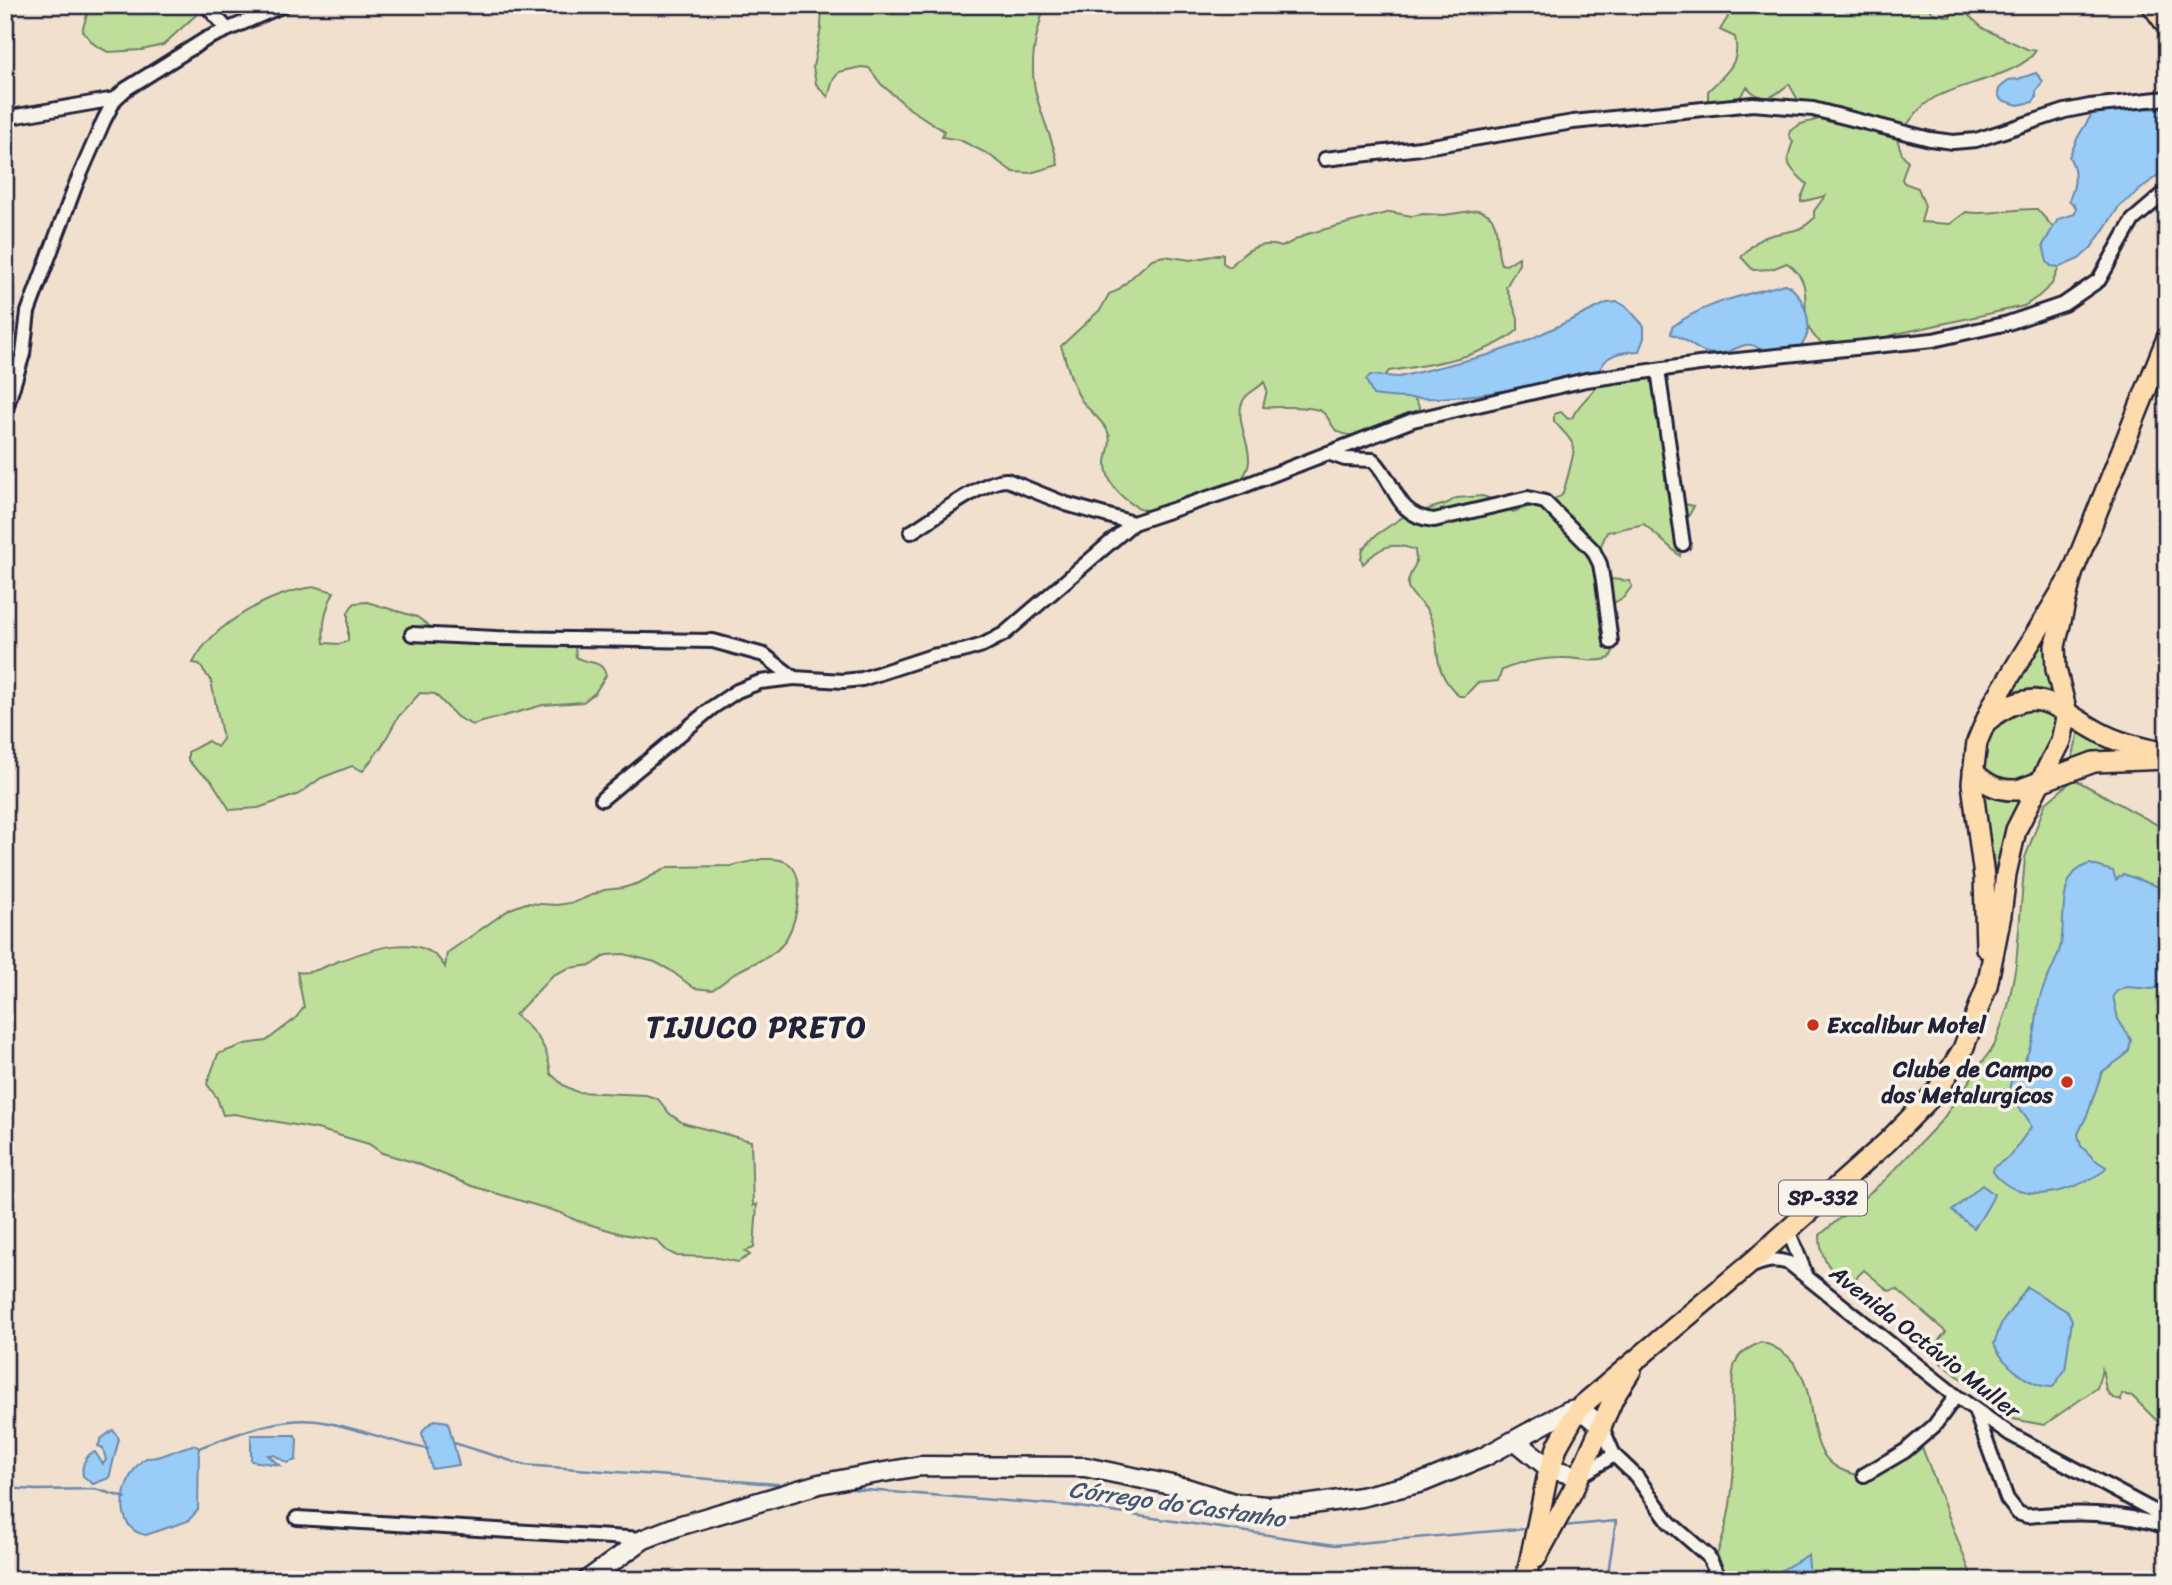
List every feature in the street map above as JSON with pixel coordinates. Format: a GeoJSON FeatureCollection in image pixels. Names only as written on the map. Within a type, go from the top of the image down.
{"type":"FeatureCollection","features":[{"type":"Feature","properties":{"kind":"main road"},"geometry":{"type":"LineString","coordinates":[[2152,5],[2167,26]]}},
{"type":"Feature","properties":{"kind":"main road","name":"SP-332"},"geometry":{"type":"LineString","coordinates":[[1526,1577],[1550,1469],[1558,1446],[1579,1408],[1729,1282],[1887,1142],[1937,1091],[1964,1049],[1990,976],[2011,846],[2022,817],[2061,741],[2067,712],[2054,656],[2060,618],[2072,574],[2167,338]]}},
{"type":"Feature","properties":{"kind":"main road","name":"SP-332"},"geometry":{"type":"LineString","coordinates":[[1977,1014],[1986,960],[1986,933],[1984,877],[1973,806],[1975,751],[1983,724],[1993,704],[2072,574]]}},
{"type":"Feature","properties":{"kind":"main road"},"geometry":{"type":"LineString","coordinates":[[1983,724],[2008,706],[2030,699],[2047,701],[2120,742],[2167,752]]}},
{"type":"Feature","properties":{"kind":"main road"},"geometry":{"type":"LineString","coordinates":[[1973,771],[1989,785],[2007,790],[2026,788],[2094,762],[2167,759]]}},
{"type":"Feature","properties":{"kind":"main road","name":"SP-332"},"geometry":{"type":"LineString","coordinates":[[1526,1577],[1580,1476],[1614,1397],[1640,1358]]}},
{"type":"Feature","properties":{"kind":"main road"},"geometry":{"type":"LineString","coordinates":[[587,1580],[645,1539],[678,1526],[819,1484],[920,1466],[1085,1467],[1186,1488],[1234,1503],[1305,1505],[1361,1497],[1423,1482],[1516,1441],[1579,1408],[1601,1427]]}},
{"type":"Feature","properties":{"kind":"main road"},"geometry":{"type":"LineString","coordinates":[[1516,1441],[1550,1469],[1580,1476]]}},
{"type":"Feature","properties":{"kind":"street"},"geometry":{"type":"LineString","coordinates":[[206,5],[227,29]]}},
{"type":"Feature","properties":{"kind":"street"},"geometry":{"type":"LineString","coordinates":[[5,412],[23,354],[28,312],[76,184],[115,99],[126,89],[206,39],[284,5]]}},
{"type":"Feature","properties":{"kind":"street"},"geometry":{"type":"LineString","coordinates":[[1325,159],[1420,148],[1573,122],[1753,104],[1813,109],[1930,139],[1953,142],[1976,140],[2077,108],[2167,98]]}},
{"type":"Feature","properties":{"kind":"street"},"geometry":{"type":"LineString","coordinates":[[5,118],[115,99]]}},
{"type":"Feature","properties":{"kind":"street"},"geometry":{"type":"LineString","coordinates":[[602,799],[713,707],[737,691],[760,682],[794,678],[843,681],[862,679],[932,656],[983,645],[1004,634],[1133,523],[1241,487],[1413,419],[1586,380],[1818,350],[1908,344],[1975,332],[2064,304],[2099,280],[2133,220],[2167,191]]}},
{"type":"Feature","properties":{"kind":"street"},"geometry":{"type":"LineString","coordinates":[[1658,370],[1683,544]]}},
{"type":"Feature","properties":{"kind":"street"},"geometry":{"type":"LineString","coordinates":[[1328,453],[1345,459],[1373,460],[1399,500],[1411,514],[1422,519],[1434,520],[1528,498],[1545,502],[1593,550],[1600,564],[1611,642]]}},
{"type":"Feature","properties":{"kind":"street"},"geometry":{"type":"LineString","coordinates":[[911,532],[999,480],[1007,480],[1066,503],[1133,523]]}},
{"type":"Feature","properties":{"kind":"street"},"geometry":{"type":"LineString","coordinates":[[412,634],[713,641],[764,655],[794,678]]}},
{"type":"Feature","properties":{"kind":"street"},"geometry":{"type":"LineString","coordinates":[[1788,1230],[1807,1277]]}},
{"type":"Feature","properties":{"kind":"street","name":"Avenida Octávio Muller"},"geometry":{"type":"LineString","coordinates":[[1729,1282],[1766,1260],[1779,1259],[1789,1263],[1975,1410],[2010,1434],[2167,1518]]}},
{"type":"Feature","properties":{"kind":"street"},"geometry":{"type":"LineString","coordinates":[[1864,1475],[1905,1451],[1934,1426],[1956,1395]]}},
{"type":"Feature","properties":{"kind":"street"},"geometry":{"type":"LineString","coordinates":[[1975,1410],[2007,1499],[2018,1513],[2027,1516],[2087,1512],[2153,1522],[2167,1527]]}},
{"type":"Feature","properties":{"kind":"street"},"geometry":{"type":"LineString","coordinates":[[1601,1427],[1614,1455],[1636,1476],[1669,1522],[1708,1556],[1720,1580]]}},
{"type":"Feature","properties":{"kind":"street"},"geometry":{"type":"LineString","coordinates":[[1580,1476],[1614,1455]]}},
{"type":"Feature","properties":{"kind":"street"},"geometry":{"type":"LineString","coordinates":[[297,1518],[645,1539]]}},
{"type":"Feature","properties":{"kind":"green space"},"geometry":{"type":"Polygon","coordinates":[[[90,5],[207,5],[163,45],[142,50],[108,52],[95,45],[82,31],[90,5]]]}},
{"type":"Feature","properties":{"kind":"green space"},"geometry":{"type":"Polygon","coordinates":[[[822,5],[1045,5],[1035,45],[1034,82],[1058,165],[1030,173],[1013,172],[988,154],[960,140],[942,137],[944,131],[910,109],[881,84],[869,68],[839,72],[833,80],[828,97],[816,84],[813,67],[821,28],[822,5]]]}},
{"type":"Feature","properties":{"kind":"green space"},"geometry":{"type":"Polygon","coordinates":[[[1726,5],[1925,5],[1933,13],[1950,17],[1952,6],[1957,5],[1984,29],[2029,50],[2036,50],[2019,66],[1934,98],[1918,111],[1897,139],[1902,154],[1908,161],[1902,179],[1904,183],[1918,188],[1925,206],[1921,222],[1950,224],[1966,212],[2037,209],[2058,233],[2065,253],[2052,284],[2024,306],[1881,339],[1828,347],[1818,340],[1806,319],[1805,290],[1797,272],[1787,263],[1772,269],[1753,270],[1741,257],[1760,240],[1770,235],[1796,230],[1814,218],[1814,211],[1825,196],[1801,202],[1807,184],[1790,166],[1789,156],[1793,142],[1789,135],[1790,131],[1801,124],[1816,120],[1802,107],[1789,84],[1768,98],[1758,96],[1747,87],[1737,101],[1715,106],[1708,100],[1708,91],[1726,73],[1736,54],[1735,37],[1720,30],[1728,17],[1726,5]]]}},
{"type":"Feature","properties":{"kind":"green space"},"geometry":{"type":"Polygon","coordinates":[[[1478,210],[1492,218],[1495,225],[1501,264],[1506,265],[1519,257],[1519,264],[1506,287],[1518,318],[1518,330],[1474,353],[1439,363],[1389,371],[1386,375],[1388,380],[1407,392],[1418,405],[1420,410],[1415,416],[1375,432],[1344,434],[1336,430],[1325,414],[1313,408],[1263,407],[1267,390],[1264,382],[1247,395],[1241,406],[1242,427],[1249,457],[1244,475],[1236,484],[1158,513],[1140,508],[1123,498],[1108,473],[1108,432],[1080,398],[1061,346],[1101,309],[1109,294],[1117,291],[1152,259],[1164,256],[1191,260],[1223,254],[1223,263],[1230,267],[1253,248],[1267,245],[1282,247],[1307,234],[1390,212],[1412,216],[1478,210]]]}},
{"type":"Feature","properties":{"kind":"green space"},"geometry":{"type":"Polygon","coordinates":[[[1657,374],[1659,390],[1655,413],[1661,433],[1666,489],[1674,502],[1694,506],[1686,521],[1680,556],[1644,524],[1607,532],[1599,550],[1598,571],[1611,579],[1629,581],[1632,586],[1624,597],[1614,603],[1609,634],[1614,649],[1610,658],[1553,658],[1523,663],[1502,670],[1498,681],[1477,683],[1465,696],[1459,696],[1449,685],[1439,664],[1433,624],[1428,612],[1408,587],[1416,561],[1415,550],[1399,546],[1387,547],[1363,564],[1363,549],[1376,535],[1403,517],[1456,498],[1483,496],[1513,512],[1561,496],[1574,448],[1569,437],[1554,421],[1554,414],[1561,412],[1568,419],[1572,418],[1597,385],[1657,374]]]}},
{"type":"Feature","properties":{"kind":"green space"},"geometry":{"type":"Polygon","coordinates":[[[317,587],[334,592],[325,617],[324,643],[340,644],[348,641],[348,613],[355,603],[367,602],[417,617],[442,635],[575,645],[576,657],[601,666],[606,675],[595,693],[583,702],[543,705],[472,725],[457,717],[435,694],[420,693],[398,717],[382,746],[363,771],[352,766],[321,778],[299,794],[258,808],[230,810],[211,780],[188,760],[188,752],[208,741],[217,747],[223,739],[211,681],[199,664],[193,663],[215,635],[247,611],[283,594],[317,587]]]}},
{"type":"Feature","properties":{"kind":"green space"},"geometry":{"type":"Polygon","coordinates":[[[2057,614],[2058,695],[2032,689],[2006,696],[2057,614]]]}},
{"type":"Feature","properties":{"kind":"green space"},"geometry":{"type":"Polygon","coordinates":[[[2031,705],[2052,714],[2055,734],[2050,752],[2035,769],[2017,782],[2005,782],[1985,776],[1983,752],[1989,737],[2004,716],[2031,705]]]}},
{"type":"Feature","properties":{"kind":"green space"},"geometry":{"type":"Polygon","coordinates":[[[2080,727],[2137,752],[2072,760],[2080,727]]]}},
{"type":"Feature","properties":{"kind":"green space","name":"Clube de Campo dos Metalurgícos"},"geometry":{"type":"Polygon","coordinates":[[[2074,779],[2167,830],[2165,1426],[2132,1396],[2122,1394],[2121,1401],[2111,1396],[2106,1388],[2102,1369],[2097,1388],[2044,1425],[2013,1419],[1940,1362],[1941,1356],[1930,1350],[1946,1332],[1897,1289],[1889,1291],[1864,1270],[1847,1286],[1827,1263],[1820,1244],[1820,1235],[1886,1179],[1942,1120],[1995,1044],[2008,1006],[2016,965],[2025,858],[2045,804],[2074,779]]]}},
{"type":"Feature","properties":{"kind":"green space"},"geometry":{"type":"Polygon","coordinates":[[[1983,788],[2025,798],[1997,888],[1983,788]]]}},
{"type":"Feature","properties":{"kind":"green space"},"geometry":{"type":"Polygon","coordinates":[[[762,859],[786,862],[793,868],[799,886],[791,930],[772,954],[739,971],[712,990],[694,988],[655,962],[624,954],[606,955],[592,965],[569,968],[553,975],[515,1015],[540,1041],[547,1055],[551,1074],[563,1085],[577,1092],[646,1095],[658,1099],[670,1114],[683,1123],[751,1141],[753,1206],[757,1204],[754,1248],[745,1251],[750,1255],[738,1262],[713,1257],[677,1256],[656,1240],[622,1234],[575,1220],[382,1153],[369,1144],[317,1129],[234,1114],[223,1115],[217,1098],[207,1084],[218,1054],[245,1044],[266,1041],[295,1019],[304,1007],[297,972],[313,971],[366,952],[396,946],[424,949],[445,967],[447,953],[510,909],[526,903],[557,905],[575,902],[604,890],[639,883],[668,867],[731,866],[762,859]]]}},
{"type":"Feature","properties":{"kind":"green space"},"geometry":{"type":"Polygon","coordinates":[[[1761,1342],[1785,1353],[1799,1370],[1807,1389],[1820,1448],[1831,1463],[1850,1473],[1869,1476],[1920,1442],[1973,1580],[1729,1580],[1717,1554],[1726,1525],[1733,1478],[1733,1374],[1741,1355],[1761,1342]]]}},
{"type":"Feature","properties":{"kind":"water"},"geometry":{"type":"Polygon","coordinates":[[[2036,73],[2043,81],[2033,102],[2018,105],[2001,100],[1999,89],[2008,80],[2036,73]]]}},
{"type":"Feature","properties":{"kind":"water"},"geometry":{"type":"Polygon","coordinates":[[[2116,106],[2161,109],[2167,113],[2167,161],[2159,174],[2119,207],[2091,248],[2079,259],[2060,267],[2051,266],[2047,262],[2043,245],[2058,219],[2075,214],[2076,207],[2069,200],[2075,178],[2069,157],[2095,109],[2116,106]]]}},
{"type":"Feature","properties":{"kind":"water"},"geometry":{"type":"Polygon","coordinates":[[[1785,284],[1792,288],[1803,303],[1808,321],[1806,338],[1793,350],[1764,354],[1758,348],[1747,345],[1724,353],[1710,354],[1671,334],[1672,327],[1698,311],[1726,300],[1785,284]]]}},
{"type":"Feature","properties":{"kind":"water"},"geometry":{"type":"Polygon","coordinates":[[[1618,302],[1627,307],[1644,326],[1644,338],[1639,351],[1614,355],[1605,361],[1598,373],[1515,389],[1430,398],[1373,395],[1366,380],[1370,375],[1399,377],[1488,355],[1522,343],[1607,303],[1618,302]]]}},
{"type":"Feature","properties":{"kind":"water"},"geometry":{"type":"Polygon","coordinates":[[[2090,864],[2113,871],[2116,880],[2123,874],[2167,890],[2167,973],[2160,987],[2126,987],[2113,996],[2118,1019],[2131,1040],[2129,1050],[2102,1072],[2078,1134],[2081,1146],[2106,1167],[2104,1171],[2062,1190],[2032,1193],[2005,1183],[1993,1172],[1994,1167],[2010,1156],[2031,1127],[2012,1096],[2010,1085],[2031,1045],[2039,1000],[2059,951],[2067,886],[2079,869],[2090,864]]]}},
{"type":"Feature","properties":{"kind":"water"},"geometry":{"type":"Polygon","coordinates":[[[1982,1185],[1994,1194],[1974,1228],[1952,1211],[1982,1185]]]}},
{"type":"Feature","properties":{"kind":"water"},"geometry":{"type":"Polygon","coordinates":[[[2027,1287],[2068,1312],[2072,1320],[2065,1370],[2053,1387],[2036,1384],[2018,1373],[2010,1367],[1994,1344],[2001,1324],[2027,1287]]]}},
{"type":"Feature","properties":{"kind":"water"},"geometry":{"type":"Polygon","coordinates":[[[435,1420],[448,1422],[459,1465],[432,1469],[422,1433],[435,1420]]]}},
{"type":"Feature","properties":{"kind":"water"},"geometry":{"type":"Polygon","coordinates":[[[113,1430],[119,1439],[109,1478],[93,1484],[83,1476],[84,1461],[95,1452],[103,1464],[106,1460],[103,1448],[98,1446],[101,1439],[113,1430]]]}},
{"type":"Feature","properties":{"kind":"water"},"geometry":{"type":"Polygon","coordinates":[[[251,1435],[295,1435],[296,1460],[287,1463],[274,1455],[268,1455],[279,1465],[251,1461],[251,1435]]]}},
{"type":"Feature","properties":{"kind":"water"},"geometry":{"type":"Polygon","coordinates":[[[194,1445],[199,1448],[198,1510],[188,1521],[146,1535],[135,1531],[127,1523],[124,1512],[126,1487],[131,1475],[146,1458],[158,1457],[194,1445]]]}},
{"type":"Feature","properties":{"kind":"water"},"geometry":{"type":"Polygon","coordinates":[[[1808,1555],[1810,1580],[1779,1580],[1782,1570],[1808,1555]]]}},
{"type":"Feature","properties":{"kind":"waterway","name":"Córrego do Castanho"},"geometry":{"type":"LineString","coordinates":[[199,1448],[263,1426],[313,1421],[428,1449]]}},
{"type":"Feature","properties":{"kind":"waterway","name":"Córrego do Castanho"},"geometry":{"type":"LineString","coordinates":[[454,1443],[524,1465],[789,1485]]}},
{"type":"Feature","properties":{"kind":"waterway"},"geometry":{"type":"LineString","coordinates":[[5,1488],[95,1489],[126,1498]]}},
{"type":"Feature","properties":{"kind":"waterway","name":"Córrego do Castanho"},"geometry":{"type":"LineString","coordinates":[[840,1488],[1072,1506],[1335,1545],[1529,1528]]}},
{"type":"Feature","properties":{"kind":"waterway","name":"Córrego do Castanho"},"geometry":{"type":"LineString","coordinates":[[1563,1526],[1616,1521],[1607,1580]]}},
{"type":"Feature","properties":{"kind":"place","name":"Excalibur Motel"},"geometry":{"type":"Point","coordinates":[1813,1025]}},
{"type":"Feature","properties":{"kind":"place","name":"Clube de Campo dos Metalurgícos"},"geometry":{"type":"Point","coordinates":[2067,1082]}},
{"type":"Feature","properties":{"kind":"district","name":"TIJUCO PRETO"},"geometry":{"type":"Point","coordinates":[757,1027]}}]}
